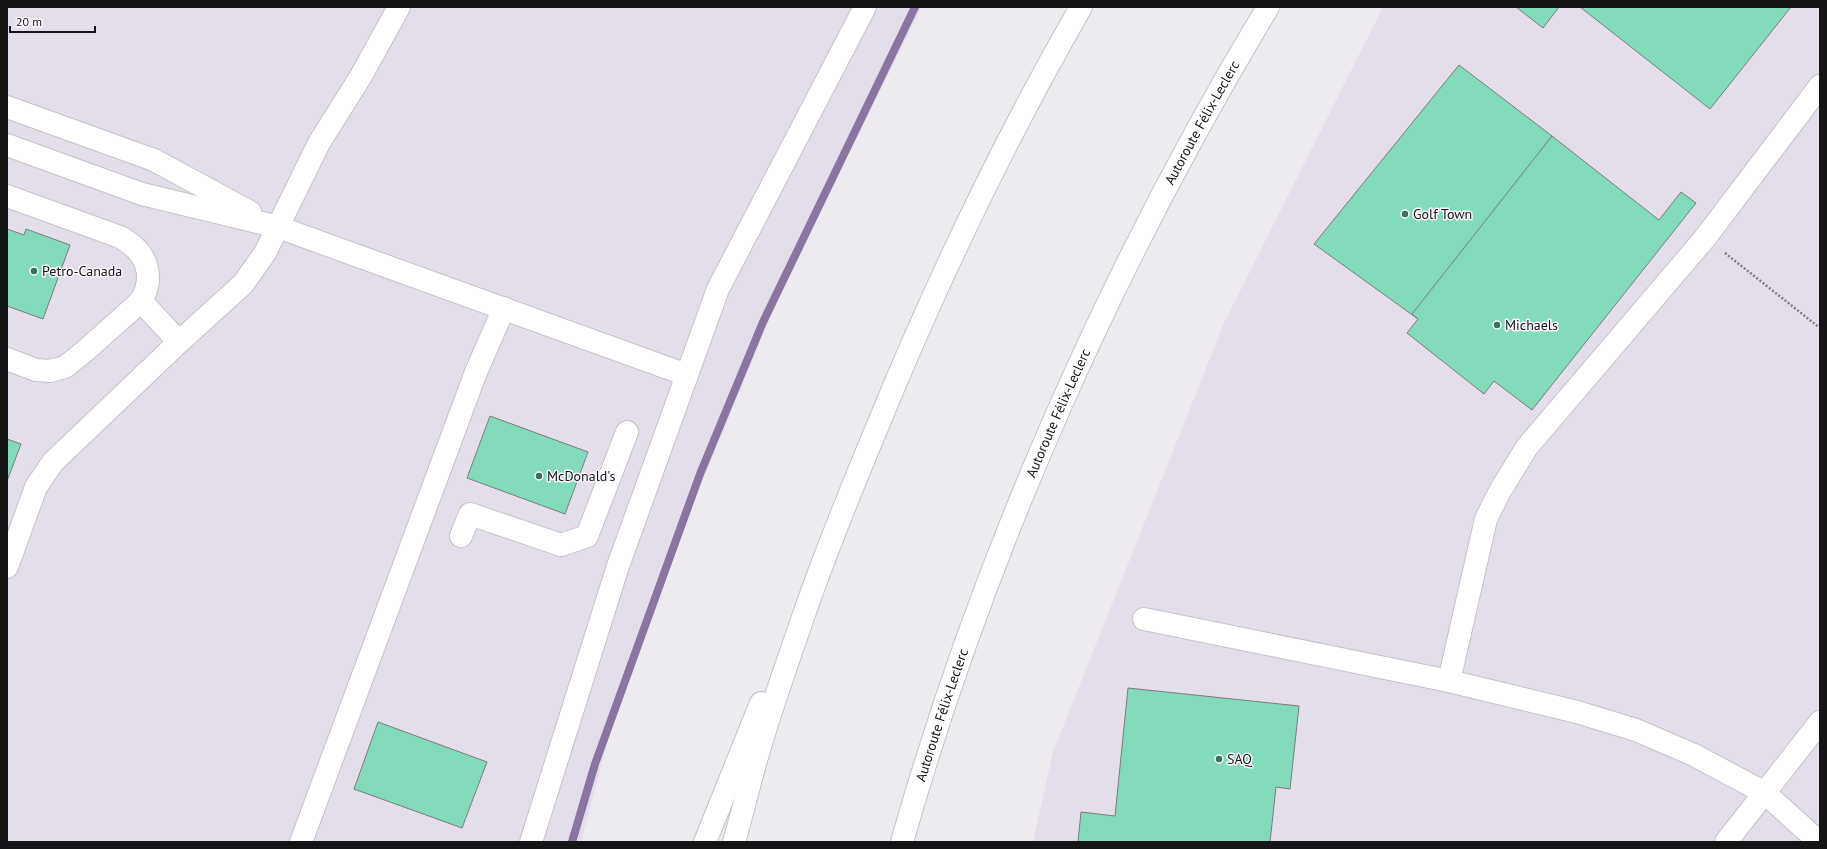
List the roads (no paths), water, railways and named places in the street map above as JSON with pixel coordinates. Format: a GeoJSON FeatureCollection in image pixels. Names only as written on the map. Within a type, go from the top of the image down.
{"type":"FeatureCollection","features":[{"type":"Feature","properties":{"kind":"main road"},"geometry":{"type":"LineString","coordinates":[[7,566],[36,487],[53,462],[179,342],[244,284],[265,253],[319,144],[361,76],[399,7]]}},
{"type":"Feature","properties":{"kind":"main road"},"geometry":{"type":"LineString","coordinates":[[531,842],[618,566],[718,289],[865,7]]}},
{"type":"Feature","properties":{"kind":"main road"},"geometry":{"type":"LineString","coordinates":[[705,842],[740,752],[930,303],[980,194],[1081,7]]}},
{"type":"Feature","properties":{"kind":"main road","name":"Autoroute Félix-Leclerc"},"geometry":{"type":"LineString","coordinates":[[902,842],[922,773],[966,644],[1004,543],[1047,439],[1096,330],[1155,210],[1242,50],[1268,7]]}},
{"type":"Feature","properties":{"kind":"main road"},"geometry":{"type":"LineString","coordinates":[[1449,681],[1486,519],[1504,484],[1527,447],[1705,238],[1820,86]]}},
{"type":"Feature","properties":{"kind":"main road"},"geometry":{"type":"LineString","coordinates":[[7,107],[154,160],[278,227]]}},
{"type":"Feature","properties":{"kind":"main road"},"geometry":{"type":"LineString","coordinates":[[7,145],[142,194],[278,227],[687,375]]}},
{"type":"Feature","properties":{"kind":"main road"},"geometry":{"type":"LineString","coordinates":[[7,196],[120,237],[131,243],[139,250],[144,260],[148,283],[146,293],[141,301],[85,351],[64,367],[50,371],[36,370],[7,359]]}},
{"type":"Feature","properties":{"kind":"main road"},"geometry":{"type":"LineString","coordinates":[[141,301],[179,342]]}},
{"type":"Feature","properties":{"kind":"main road"},"geometry":{"type":"LineString","coordinates":[[301,842],[476,372],[504,308]]}},
{"type":"Feature","properties":{"kind":"main road"},"geometry":{"type":"LineString","coordinates":[[461,536],[470,514],[561,545],[587,536],[627,432]]}},
{"type":"Feature","properties":{"kind":"main road"},"geometry":{"type":"LineString","coordinates":[[734,842],[760,748],[777,696],[800,626],[840,518]]}},
{"type":"Feature","properties":{"kind":"main road"},"geometry":{"type":"LineString","coordinates":[[1144,618],[1449,681],[1577,712],[1636,730],[1694,755],[1764,793],[1819,842]]}},
{"type":"Feature","properties":{"kind":"main road"},"geometry":{"type":"LineString","coordinates":[[1726,842],[1820,722]]}},
{"type":"Feature","properties":{"kind":"waterway"},"geometry":{"type":"LineString","coordinates":[[572,842],[595,764],[700,474],[763,322],[915,7]]}},
{"type":"Feature","properties":{"kind":"place","name":"Golf Town"},"geometry":{"type":"Point","coordinates":[1405,214]}},
{"type":"Feature","properties":{"kind":"place","name":"Petro-Canada"},"geometry":{"type":"Point","coordinates":[34,271]}},
{"type":"Feature","properties":{"kind":"place","name":"Michaels"},"geometry":{"type":"Point","coordinates":[1497,325]}},
{"type":"Feature","properties":{"kind":"place","name":"McDonald's"},"geometry":{"type":"Point","coordinates":[539,476]}},
{"type":"Feature","properties":{"kind":"place","name":"SAQ"},"geometry":{"type":"Point","coordinates":[1219,759]}}]}
